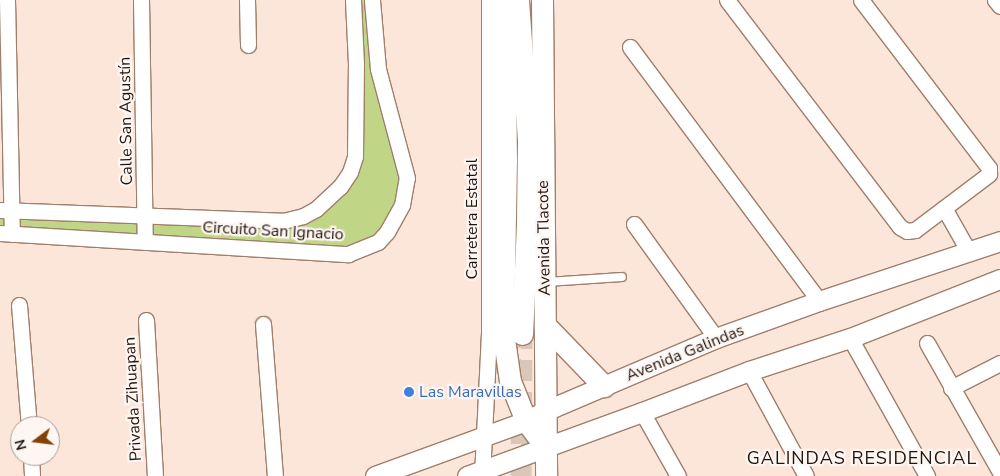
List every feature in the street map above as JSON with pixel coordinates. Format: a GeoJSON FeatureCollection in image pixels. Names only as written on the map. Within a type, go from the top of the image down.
{"type":"FeatureCollection","features":[{"type":"Feature","properties":{"kind":"main road"},"geometry":{"type":"LineString","coordinates":[[504,0],[506,158],[503,332],[510,381],[526,421],[546,448]]}},
{"type":"Feature","properties":{"kind":"main road","name":"Avenida Tlacote"},"geometry":{"type":"LineString","coordinates":[[518,0],[528,141],[527,225],[522,334]]}},
{"type":"Feature","properties":{"kind":"main road"},"geometry":{"type":"LineString","coordinates":[[528,141],[529,0]]}},
{"type":"Feature","properties":{"kind":"main road","name":"Avenida Tlacote"},"geometry":{"type":"LineString","coordinates":[[542,0],[546,476]]}},
{"type":"Feature","properties":{"kind":"main road"},"geometry":{"type":"LineString","coordinates":[[545,325],[604,386]]}},
{"type":"Feature","properties":{"kind":"street"},"geometry":{"type":"LineString","coordinates":[[6,233],[7,0]]}},
{"type":"Feature","properties":{"kind":"street","name":"Calle San Agustín"},"geometry":{"type":"LineString","coordinates":[[141,0],[146,242]]}},
{"type":"Feature","properties":{"kind":"street"},"geometry":{"type":"LineString","coordinates":[[247,0],[248,44]]}},
{"type":"Feature","properties":{"kind":"street","name":"Circuito San Ignacio"},"geometry":{"type":"LineString","coordinates":[[6,210],[283,221],[303,216],[328,200],[350,172],[355,158],[356,64],[353,0]]}},
{"type":"Feature","properties":{"kind":"street","name":"Circuito San Ignacio"},"geometry":{"type":"LineString","coordinates":[[6,233],[348,254],[378,242],[387,232],[402,205],[407,178],[378,69],[372,0]]}},
{"type":"Feature","properties":{"kind":"street","name":"Carretera Estatal"},"geometry":{"type":"LineString","coordinates":[[477,474],[482,437],[489,333],[489,0]]}},
{"type":"Feature","properties":{"kind":"street"},"geometry":{"type":"LineString","coordinates":[[727,0],[900,227],[907,231],[915,230],[989,174],[989,168],[861,0]]}},
{"type":"Feature","properties":{"kind":"street"},"geometry":{"type":"LineString","coordinates":[[995,0],[1000,6]]}},
{"type":"Feature","properties":{"kind":"street"},"geometry":{"type":"LineString","coordinates":[[630,47],[820,301]]}},
{"type":"Feature","properties":{"kind":"street"},"geometry":{"type":"LineString","coordinates":[[944,208],[969,252]]}},
{"type":"Feature","properties":{"kind":"street"},"geometry":{"type":"LineString","coordinates":[[634,224],[716,338]]}},
{"type":"Feature","properties":{"kind":"street","name":"Avenida Galindas"},"geometry":{"type":"LineString","coordinates":[[375,476],[526,421],[545,411],[716,338],[1000,240]]}},
{"type":"Feature","properties":{"kind":"street"},"geometry":{"type":"LineString","coordinates":[[477,474],[749,370],[850,338],[1000,279]]}},
{"type":"Feature","properties":{"kind":"street"},"geometry":{"type":"LineString","coordinates":[[20,305],[27,416]]}},
{"type":"Feature","properties":{"kind":"street","name":"Privada Zihuapan"},"geometry":{"type":"LineString","coordinates":[[146,320],[155,476]]}},
{"type":"Feature","properties":{"kind":"street"},"geometry":{"type":"LineString","coordinates":[[263,324],[275,476]]}},
{"type":"Feature","properties":{"kind":"street"},"geometry":{"type":"LineString","coordinates":[[850,338],[927,476]]}},
{"type":"Feature","properties":{"kind":"street"},"geometry":{"type":"LineString","coordinates":[[927,343],[1000,472]]}},
{"type":"Feature","properties":{"kind":"street"},"geometry":{"type":"LineString","coordinates":[[951,388],[1000,363]]}},
{"type":"Feature","properties":{"kind":"street"},"geometry":{"type":"LineString","coordinates":[[749,370],[806,476]]}},
{"type":"Feature","properties":{"kind":"street"},"geometry":{"type":"LineString","coordinates":[[642,412],[678,476]]}},
{"type":"Feature","properties":{"kind":"lane"},"geometry":{"type":"LineString","coordinates":[[544,282],[622,277]]}},
{"type":"Feature","properties":{"kind":"green space"},"geometry":{"type":"Polygon","coordinates":[[[353,0],[372,0],[407,178],[402,205],[366,249],[0,233],[0,210],[303,216],[350,172],[353,0]]]}},
{"type":"Feature","properties":{"kind":"tunnel"},"geometry":{"type":"LineString","coordinates":[[521,476],[522,334]]}},
{"type":"Feature","properties":{"kind":"place","name":"Las Maravillas"},"geometry":{"type":"Point","coordinates":[409,392]}},
{"type":"Feature","properties":{"kind":"district","name":"GALINDAS RESIDENCIAL"},"geometry":{"type":"Point","coordinates":[862,458]}}]}
